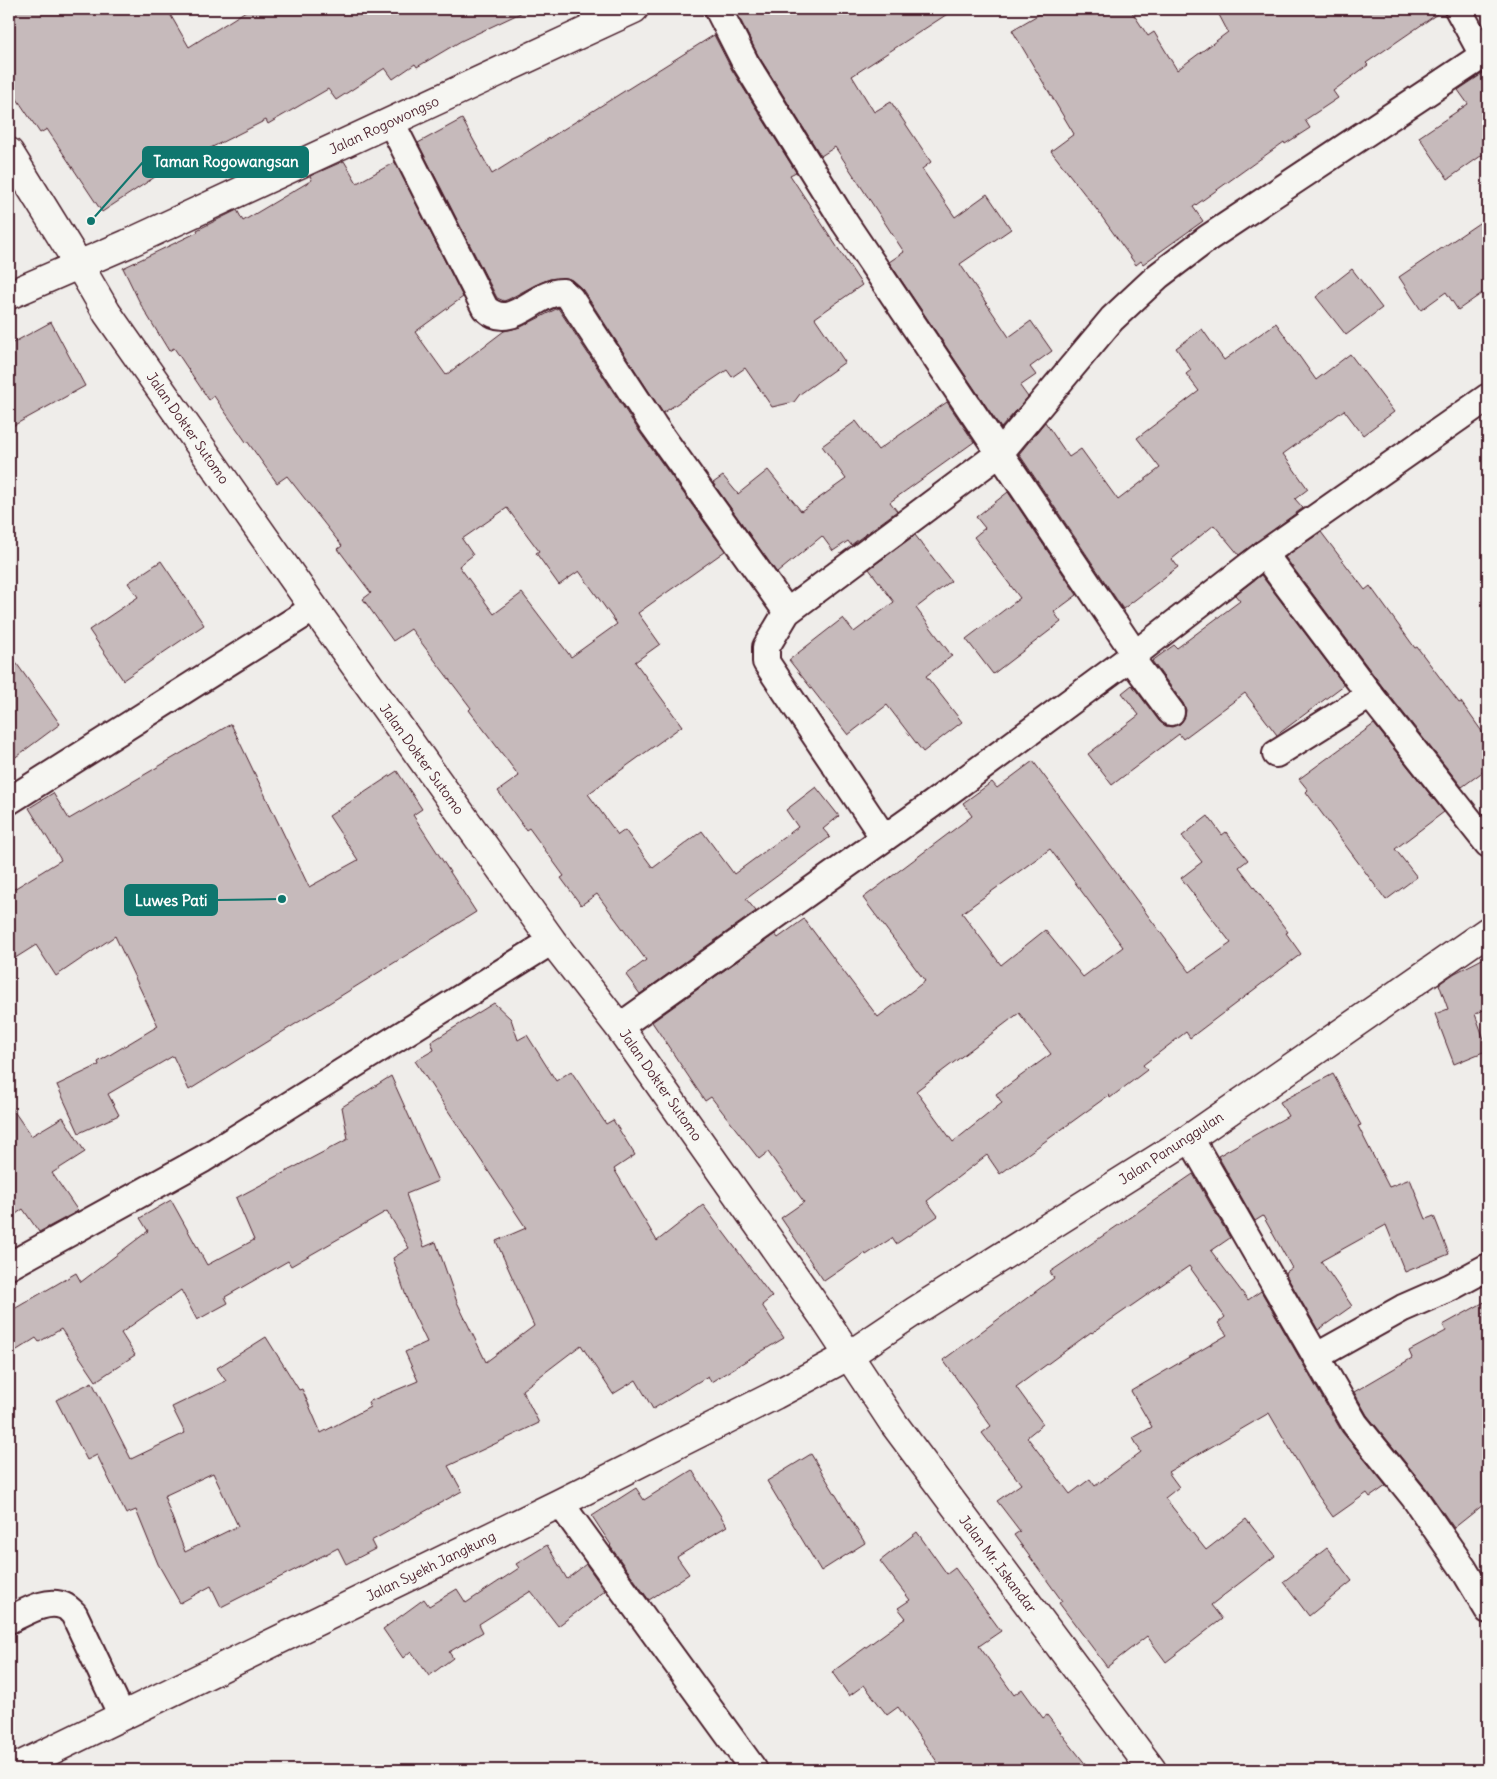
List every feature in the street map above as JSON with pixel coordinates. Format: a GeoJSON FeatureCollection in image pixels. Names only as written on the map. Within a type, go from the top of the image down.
{"type":"FeatureCollection","features":[{"type":"Feature","properties":{"kind":"main road","name":"Jalan Rogowongso"},"geometry":{"type":"LineString","coordinates":[[9,295],[127,244],[391,122],[595,17],[634,9]]}},
{"type":"Feature","properties":{"kind":"main road","name":"Jalan Dokter Sutomo"},"geometry":{"type":"LineString","coordinates":[[9,152],[79,264],[107,313],[314,608],[552,941],[620,1026],[848,1356]]}},
{"type":"Feature","properties":{"kind":"main road","name":"Jalan Panunggulan"},"geometry":{"type":"LineString","coordinates":[[848,1356],[915,1311],[1190,1138],[1488,931]]}},
{"type":"Feature","properties":{"kind":"main road","name":"Jalan Syekh Jangkung"},"geometry":{"type":"LineString","coordinates":[[11,1770],[560,1503],[848,1356]]}},
{"type":"Feature","properties":{"kind":"main road","name":"Jalan Mr. Iskandar"},"geometry":{"type":"LineString","coordinates":[[848,1356],[894,1424],[1152,1770]]}},
{"type":"Feature","properties":{"kind":"street"},"geometry":{"type":"LineString","coordinates":[[718,9],[745,62],[845,223],[1171,712]]}},
{"type":"Feature","properties":{"kind":"street"},"geometry":{"type":"LineString","coordinates":[[884,838],[766,662],[766,647],[786,612],[1000,453],[1112,319],[1158,276],[1208,238],[1486,54],[1458,9]]}},
{"type":"Feature","properties":{"kind":"street"},"geometry":{"type":"LineString","coordinates":[[391,122],[484,308],[491,314],[504,316],[519,312],[554,292],[563,292],[570,298],[654,426],[786,612]]}},
{"type":"Feature","properties":{"kind":"street"},"geometry":{"type":"LineString","coordinates":[[620,1026],[931,804],[1133,655],[1264,554],[1488,397]]}},
{"type":"Feature","properties":{"kind":"street"},"geometry":{"type":"LineString","coordinates":[[1264,554],[1370,694],[1488,844]]}},
{"type":"Feature","properties":{"kind":"street"},"geometry":{"type":"LineString","coordinates":[[9,802],[314,608]]}},
{"type":"Feature","properties":{"kind":"street"},"geometry":{"type":"LineString","coordinates":[[1276,754],[1370,694]]}},
{"type":"Feature","properties":{"kind":"street"},"geometry":{"type":"LineString","coordinates":[[9,1266],[203,1159],[552,941]]}},
{"type":"Feature","properties":{"kind":"street"},"geometry":{"type":"LineString","coordinates":[[1190,1138],[1355,1424],[1414,1497],[1488,1610]]}},
{"type":"Feature","properties":{"kind":"street"},"geometry":{"type":"LineString","coordinates":[[1317,1356],[1404,1308],[1451,1287],[1488,1267]]}},
{"type":"Feature","properties":{"kind":"street"},"geometry":{"type":"LineString","coordinates":[[560,1503],[754,1770]]}},
{"type":"Feature","properties":{"kind":"street"},"geometry":{"type":"LineString","coordinates":[[9,1620],[41,1606],[54,1604],[64,1606],[74,1614],[122,1716]]}},
{"type":"Feature","properties":{"kind":"building"},"geometry":{"type":"Polygon","coordinates":[[[9,9],[167,9],[189,47],[249,9],[529,9],[461,41],[417,67],[415,64],[393,79],[385,68],[336,100],[328,89],[268,124],[266,120],[161,173],[102,212],[47,129],[40,133],[9,87],[9,9]]]}},
{"type":"Feature","properties":{"kind":"building"},"geometry":{"type":"Polygon","coordinates":[[[735,9],[955,9],[852,76],[874,112],[891,102],[931,162],[922,169],[955,217],[987,194],[1011,229],[960,264],[1009,337],[1031,321],[1052,351],[1030,367],[1036,375],[1020,386],[1028,397],[1001,428],[889,262],[904,252],[835,147],[821,156],[758,55],[735,9]]]}},
{"type":"Feature","properties":{"kind":"building"},"geometry":{"type":"Polygon","coordinates":[[[1048,9],[1130,9],[1148,36],[1154,32],[1177,70],[1228,32],[1216,9],[1443,10],[1366,63],[1368,65],[1333,91],[1338,98],[1305,120],[1310,128],[1285,144],[1284,142],[1193,207],[1203,221],[1143,264],[1141,261],[1136,265],[1097,210],[1051,151],[1074,134],[1012,30],[1048,9]]]}},
{"type":"Feature","properties":{"kind":"building"},"geometry":{"type":"Polygon","coordinates":[[[714,35],[732,70],[796,172],[790,175],[862,285],[815,318],[845,362],[800,394],[794,402],[772,407],[745,368],[732,377],[727,370],[663,413],[583,290],[572,280],[567,278],[550,279],[504,301],[497,298],[418,143],[462,119],[492,174],[714,35]]]}},
{"type":"Feature","properties":{"kind":"building"},"geometry":{"type":"Polygon","coordinates":[[[1488,70],[1488,151],[1448,179],[1419,137],[1468,104],[1458,90],[1488,70]]]}},
{"type":"Feature","properties":{"kind":"building"},"geometry":{"type":"Polygon","coordinates":[[[344,161],[357,183],[395,162],[463,297],[415,332],[446,375],[504,331],[521,327],[558,308],[641,434],[725,551],[638,613],[660,644],[635,662],[682,726],[588,794],[618,835],[625,830],[653,868],[702,831],[734,874],[798,827],[786,810],[816,787],[839,816],[823,829],[830,837],[746,899],[756,911],[640,994],[626,975],[646,960],[597,894],[581,905],[561,878],[564,876],[529,828],[526,830],[498,791],[519,776],[469,710],[471,708],[411,629],[393,641],[363,599],[371,593],[338,549],[342,546],[287,476],[277,483],[214,396],[209,400],[174,348],[169,351],[141,305],[123,268],[198,232],[197,230],[237,210],[243,221],[312,180],[310,176],[344,161]],[[507,508],[462,539],[473,555],[459,566],[494,614],[522,593],[571,657],[617,624],[579,571],[559,585],[536,553],[539,551],[507,508]]]}},
{"type":"Feature","properties":{"kind":"building"},"geometry":{"type":"Polygon","coordinates":[[[1488,217],[1488,289],[1458,310],[1446,292],[1421,310],[1399,277],[1488,217]]]}},
{"type":"Feature","properties":{"kind":"building"},"geometry":{"type":"Polygon","coordinates":[[[1352,269],[1382,308],[1346,335],[1316,297],[1352,269]]]}},
{"type":"Feature","properties":{"kind":"building"},"geometry":{"type":"Polygon","coordinates":[[[51,322],[85,386],[9,428],[9,345],[51,322]]]}},
{"type":"Feature","properties":{"kind":"building"},"geometry":{"type":"Polygon","coordinates":[[[1276,323],[1316,380],[1350,354],[1394,412],[1363,435],[1344,410],[1283,454],[1308,489],[1295,499],[1303,508],[1239,555],[1214,525],[1172,559],[1178,567],[1123,609],[1019,454],[1045,422],[1069,457],[1081,449],[1118,500],[1160,468],[1137,438],[1199,391],[1186,374],[1191,370],[1176,348],[1202,329],[1224,360],[1276,323]]]}},
{"type":"Feature","properties":{"kind":"building"},"geometry":{"type":"Polygon","coordinates":[[[947,402],[974,442],[890,502],[897,511],[851,545],[848,541],[833,551],[822,536],[777,573],[713,483],[723,476],[738,494],[768,470],[801,511],[846,479],[822,446],[856,421],[878,450],[947,402]]]}},
{"type":"Feature","properties":{"kind":"building"},"geometry":{"type":"Polygon","coordinates":[[[1008,492],[1077,595],[1054,612],[1061,622],[993,674],[966,639],[1020,598],[974,537],[985,528],[976,517],[1008,492]]]}},
{"type":"Feature","properties":{"kind":"building"},"geometry":{"type":"Polygon","coordinates":[[[1321,532],[1365,590],[1370,586],[1415,648],[1417,647],[1459,703],[1461,702],[1488,740],[1488,768],[1462,787],[1382,686],[1285,557],[1321,532]]]}},
{"type":"Feature","properties":{"kind":"building"},"geometry":{"type":"Polygon","coordinates":[[[915,535],[951,581],[916,608],[952,656],[926,676],[962,722],[923,752],[887,705],[848,735],[789,660],[843,618],[854,632],[894,602],[869,569],[915,535]]]}},
{"type":"Feature","properties":{"kind":"building"},"geometry":{"type":"Polygon","coordinates":[[[161,561],[204,625],[123,680],[89,630],[138,597],[128,583],[161,561]]]}},
{"type":"Feature","properties":{"kind":"building"},"geometry":{"type":"Polygon","coordinates":[[[1261,575],[1344,685],[1277,735],[1245,693],[1183,739],[1179,734],[1112,785],[1088,754],[1139,715],[1122,693],[1132,685],[1159,721],[1166,726],[1172,727],[1180,724],[1185,717],[1186,710],[1183,703],[1152,661],[1174,645],[1177,648],[1240,601],[1235,595],[1261,575]]]}},
{"type":"Feature","properties":{"kind":"building"},"geometry":{"type":"Polygon","coordinates":[[[9,653],[60,724],[9,762],[9,653]]]}},
{"type":"Feature","properties":{"kind":"building"},"geometry":{"type":"Polygon","coordinates":[[[231,724],[309,887],[358,860],[329,816],[397,771],[422,809],[413,815],[476,912],[189,1090],[173,1056],[108,1094],[119,1115],[79,1133],[57,1085],[99,1065],[98,1062],[158,1026],[115,936],[56,976],[36,945],[9,962],[9,892],[61,860],[29,808],[53,793],[69,819],[231,724]]]}},
{"type":"Feature","properties":{"kind":"building"},"geometry":{"type":"Polygon","coordinates":[[[1374,724],[1444,812],[1395,849],[1417,877],[1386,900],[1306,792],[1308,790],[1299,779],[1374,724]]]}},
{"type":"Feature","properties":{"kind":"building"},"geometry":{"type":"Polygon","coordinates":[[[1033,761],[1190,972],[1231,943],[1181,878],[1202,862],[1182,836],[1208,816],[1222,835],[1226,832],[1248,860],[1239,867],[1288,932],[1286,933],[1301,954],[1190,1038],[1186,1032],[1143,1065],[1147,1070],[1110,1098],[1109,1095],[1000,1174],[987,1155],[927,1201],[938,1216],[896,1244],[892,1238],[866,1255],[865,1253],[824,1281],[781,1218],[804,1202],[768,1152],[759,1159],[711,1097],[705,1101],[652,1022],[775,934],[778,938],[804,919],[878,1017],[925,981],[863,898],[972,816],[963,803],[992,782],[997,788],[1033,761]],[[1050,849],[962,913],[1001,965],[1045,930],[1083,977],[1123,947],[1050,849]],[[1019,1013],[916,1091],[953,1142],[1002,1103],[996,1094],[1051,1054],[1019,1013]]]}},
{"type":"Feature","properties":{"kind":"building"},"geometry":{"type":"Polygon","coordinates":[[[1488,956],[1488,1008],[1475,1014],[1488,1050],[1454,1064],[1435,1014],[1448,1009],[1439,984],[1455,973],[1488,956]]]}},
{"type":"Feature","properties":{"kind":"building"},"geometry":{"type":"Polygon","coordinates":[[[494,1003],[511,1019],[518,1040],[527,1035],[556,1081],[571,1071],[606,1124],[613,1120],[635,1155],[614,1169],[657,1241],[703,1205],[772,1297],[762,1305],[784,1338],[711,1382],[708,1376],[653,1409],[636,1380],[613,1394],[581,1345],[522,1390],[539,1423],[448,1466],[462,1491],[371,1541],[375,1549],[346,1564],[338,1548],[221,1607],[211,1586],[180,1603],[158,1564],[136,1510],[126,1514],[97,1455],[87,1460],[56,1400],[92,1382],[131,1459],[185,1433],[172,1407],[226,1381],[217,1368],[266,1337],[299,1390],[302,1389],[321,1433],[370,1407],[368,1402],[418,1381],[405,1352],[427,1342],[408,1302],[393,1258],[409,1248],[387,1211],[291,1266],[288,1261],[225,1297],[228,1303],[197,1320],[181,1290],[121,1333],[135,1355],[96,1381],[61,1329],[39,1342],[36,1338],[9,1355],[9,1312],[76,1273],[81,1282],[148,1231],[140,1218],[171,1200],[207,1265],[254,1240],[236,1198],[348,1139],[342,1107],[391,1076],[438,1181],[406,1194],[424,1247],[436,1242],[457,1302],[486,1362],[534,1326],[496,1241],[526,1228],[415,1061],[434,1050],[431,1042],[494,1003]],[[213,1473],[164,1496],[185,1552],[238,1526],[213,1473]]]}},
{"type":"Feature","properties":{"kind":"building"},"geometry":{"type":"Polygon","coordinates":[[[1333,1074],[1361,1125],[1358,1126],[1389,1187],[1410,1179],[1426,1219],[1434,1216],[1449,1254],[1405,1272],[1386,1225],[1321,1261],[1352,1306],[1318,1330],[1285,1273],[1292,1268],[1263,1216],[1255,1221],[1218,1156],[1288,1116],[1280,1102],[1333,1074]]]}},
{"type":"Feature","properties":{"kind":"building"},"geometry":{"type":"Polygon","coordinates":[[[9,1104],[31,1136],[63,1117],[85,1152],[52,1173],[78,1211],[39,1232],[23,1209],[9,1219],[9,1104]]]}},
{"type":"Feature","properties":{"kind":"building"},"geometry":{"type":"Polygon","coordinates":[[[1193,1174],[1230,1238],[1211,1251],[1248,1300],[1261,1291],[1342,1432],[1386,1486],[1370,1497],[1367,1493],[1333,1517],[1314,1490],[1269,1413],[1168,1472],[1179,1487],[1165,1498],[1206,1550],[1246,1519],[1275,1556],[1211,1605],[1222,1619],[1166,1662],[1147,1636],[1107,1667],[1059,1603],[1062,1601],[1014,1535],[1020,1531],[997,1501],[1021,1484],[982,1433],[991,1426],[943,1360],[1054,1278],[1050,1272],[1193,1174]],[[1189,1266],[1091,1332],[1016,1387],[1043,1424],[1027,1437],[1070,1494],[1090,1479],[1095,1486],[1141,1452],[1133,1438],[1152,1427],[1131,1391],[1227,1335],[1218,1323],[1225,1317],[1189,1266]]]}},
{"type":"Feature","properties":{"kind":"building"},"geometry":{"type":"Polygon","coordinates":[[[1488,1300],[1488,1501],[1454,1528],[1426,1488],[1367,1415],[1354,1392],[1412,1358],[1409,1351],[1446,1331],[1443,1325],[1488,1300]]]}},
{"type":"Feature","properties":{"kind":"building"},"geometry":{"type":"Polygon","coordinates":[[[811,1454],[865,1543],[821,1571],[767,1481],[811,1454]]]}},
{"type":"Feature","properties":{"kind":"building"},"geometry":{"type":"Polygon","coordinates":[[[692,1470],[727,1526],[677,1557],[689,1574],[649,1600],[610,1546],[592,1516],[636,1488],[644,1500],[692,1470]]]}},
{"type":"Feature","properties":{"kind":"building"},"geometry":{"type":"Polygon","coordinates":[[[917,1532],[947,1574],[955,1568],[1001,1631],[979,1646],[1014,1695],[1022,1689],[1043,1718],[1047,1715],[1090,1770],[943,1770],[898,1707],[887,1715],[864,1685],[849,1696],[832,1672],[906,1618],[898,1608],[910,1600],[880,1561],[917,1532]]]}},
{"type":"Feature","properties":{"kind":"building"},"geometry":{"type":"Polygon","coordinates":[[[547,1545],[567,1579],[586,1564],[605,1591],[558,1626],[531,1591],[479,1624],[483,1632],[449,1652],[453,1658],[429,1676],[411,1651],[403,1658],[383,1629],[424,1599],[429,1606],[457,1589],[466,1603],[519,1568],[516,1564],[547,1545]]]}},
{"type":"Feature","properties":{"kind":"building"},"geometry":{"type":"Polygon","coordinates":[[[1327,1548],[1352,1581],[1309,1616],[1283,1582],[1327,1548]]]}},
{"type":"Feature","properties":{"kind":"place","name":"Taman Rogowangsan"},"geometry":{"type":"Point","coordinates":[91,221]}},
{"type":"Feature","properties":{"kind":"place","name":"Luwes Pati"},"geometry":{"type":"Point","coordinates":[282,899]}}]}
